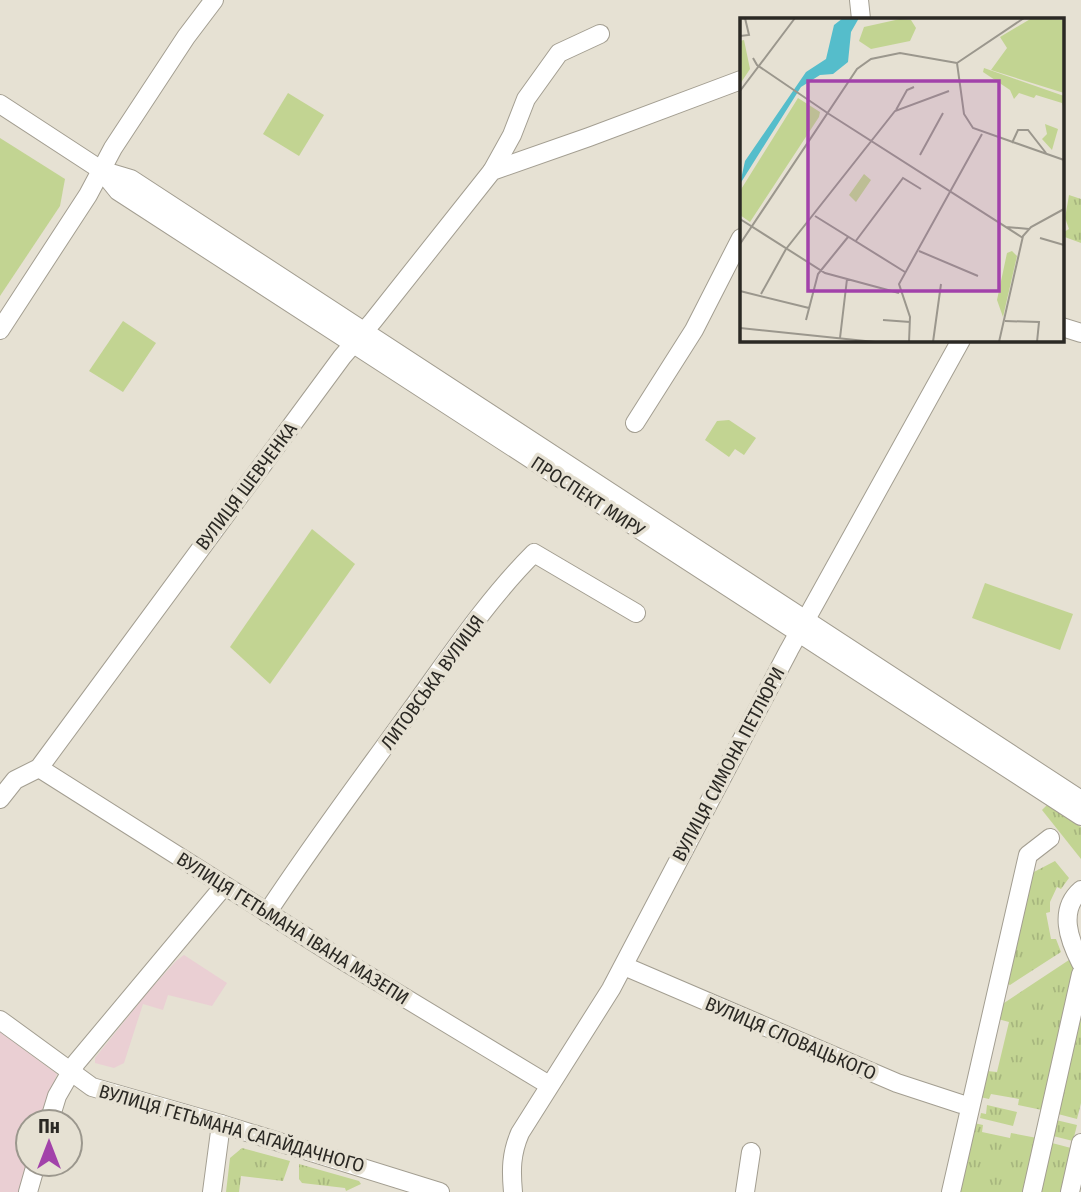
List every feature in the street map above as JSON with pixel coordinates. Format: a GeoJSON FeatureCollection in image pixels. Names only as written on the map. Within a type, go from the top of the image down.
{"type":"FeatureCollection","features":[{"type":"Feature","properties":{"kind":"street"},"geometry":{"type":"LineString","coordinates":[[0,330],[186,37],[214,0]]}},
{"type":"Feature","properties":{"kind":"street"},"geometry":{"type":"LineString","coordinates":[[859,0],[861,18]]}},
{"type":"Feature","properties":{"kind":"street","name":"ВУЛИЦЯ ШЕВЧЕНКА"},"geometry":{"type":"LineString","coordinates":[[0,799],[15,780],[39,768],[359,338],[492,170],[512,135],[526,99],[559,53],[600,34]]}},
{"type":"Feature","properties":{"kind":"street"},"geometry":{"type":"LineString","coordinates":[[492,170],[740,80]]}},
{"type":"Feature","properties":{"kind":"street","name":"ПРОСПЕКТ МИРУ"},"geometry":{"type":"LineString","coordinates":[[0,104],[101,170],[127,177],[359,338],[803,626],[1081,800]]}},
{"type":"Feature","properties":{"kind":"street"},"geometry":{"type":"LineString","coordinates":[[635,423],[694,330],[740,240]]}},
{"type":"Feature","properties":{"kind":"street"},"geometry":{"type":"LineString","coordinates":[[1064,328],[1081,333]]}},
{"type":"Feature","properties":{"kind":"street","name":"ВУЛИЦЯ СИМОНА ПЕТЛЮРИ"},"geometry":{"type":"LineString","coordinates":[[513,1192],[510,1165],[512,1152],[523,1126],[584,1034],[624,966],[803,626],[960,341]]}},
{"type":"Feature","properties":{"kind":"street","name":"ЛИТОВСЬКА ВУЛИЦЯ"},"geometry":{"type":"LineString","coordinates":[[267,913],[467,633],[517,570],[534,553],[636,613]]}},
{"type":"Feature","properties":{"kind":"street","name":"ПРОСПЕКТ МИРУ"},"geometry":{"type":"LineString","coordinates":[[803,626],[1081,816]]}},
{"type":"Feature","properties":{"kind":"street","name":"ВУЛИЦЯ ГЕТЬМАНА ІВАНА МАЗЕПИ"},"geometry":{"type":"LineString","coordinates":[[39,768],[267,913],[549,1085]]}},
{"type":"Feature","properties":{"kind":"street"},"geometry":{"type":"LineString","coordinates":[[951,1192],[1028,855],[1050,838]]}},
{"type":"Feature","properties":{"kind":"street"},"geometry":{"type":"LineString","coordinates":[[53,1108],[71,1072],[107,1023],[224,886]]}},
{"type":"Feature","properties":{"kind":"street"},"geometry":{"type":"LineString","coordinates":[[1081,890],[1075,895],[1067,912],[1068,933],[1081,962]]}},
{"type":"Feature","properties":{"kind":"street","name":"ВУЛИЦЯ СЛОВАЦЬКОГО"},"geometry":{"type":"LineString","coordinates":[[624,966],[897,1083],[961,1104]]}},
{"type":"Feature","properties":{"kind":"street"},"geometry":{"type":"LineString","coordinates":[[1032,1192],[1081,974]]}},
{"type":"Feature","properties":{"kind":"street","name":"ВУЛИЦЯ ГЕТЬМАНА САГАЙДАЧНОГО"},"geometry":{"type":"LineString","coordinates":[[0,1020],[92,1087],[440,1192]]}},
{"type":"Feature","properties":{"kind":"street"},"geometry":{"type":"LineString","coordinates":[[212,1192],[221,1124]]}},
{"type":"Feature","properties":{"kind":"street"},"geometry":{"type":"LineString","coordinates":[[1070,1192],[1081,1143]]}},
{"type":"Feature","properties":{"kind":"street"},"geometry":{"type":"LineString","coordinates":[[745,1192],[751,1152]]}},
{"type":"Feature","properties":{"kind":"shaded area"},"geometry":{"type":"Polygon","coordinates":[[[184,955],[227,983],[212,1006],[168,995],[163,1010],[143,1004],[124,1063],[114,1068],[95,1063],[95,1058],[148,992],[184,955]]]}},
{"type":"Feature","properties":{"kind":"shaded area"},"geometry":{"type":"Polygon","coordinates":[[[0,1032],[57,1074],[44,1108],[14,1108],[14,1178],[23,1178],[19,1192],[0,1192],[0,1032]]]}},
{"type":"Feature","properties":{"kind":"green space"},"geometry":{"type":"Polygon","coordinates":[[[288,93],[324,115],[299,156],[263,134],[288,93]]]}},
{"type":"Feature","properties":{"kind":"green space"},"geometry":{"type":"Polygon","coordinates":[[[0,138],[65,179],[60,206],[0,296],[0,138]]]}},
{"type":"Feature","properties":{"kind":"green space"},"geometry":{"type":"Polygon","coordinates":[[[1069,195],[1081,199],[1081,243],[1064,237],[1064,232],[1069,229],[1065,218],[1069,195]]]}},
{"type":"Feature","properties":{"kind":"green space"},"geometry":{"type":"Polygon","coordinates":[[[123,321],[156,343],[123,392],[89,371],[123,321]]]}},
{"type":"Feature","properties":{"kind":"green space"},"geometry":{"type":"Polygon","coordinates":[[[729,420],[756,438],[744,455],[735,449],[729,457],[705,440],[717,421],[729,420]]]}},
{"type":"Feature","properties":{"kind":"green space"},"geometry":{"type":"Polygon","coordinates":[[[312,529],[355,564],[270,684],[230,647],[312,529]]]}},
{"type":"Feature","properties":{"kind":"green space"},"geometry":{"type":"Polygon","coordinates":[[[985,583],[1073,614],[1060,650],[972,618],[985,583]]]}},
{"type":"Feature","properties":{"kind":"green space"},"geometry":{"type":"Polygon","coordinates":[[[1047,805],[1081,827],[1081,859],[1042,810],[1047,805]]]}},
{"type":"Feature","properties":{"kind":"green space"},"geometry":{"type":"Polygon","coordinates":[[[1055,861],[1069,878],[1061,889],[1057,887],[1050,902],[1050,912],[1046,913],[1051,939],[1056,939],[1061,952],[1010,985],[1005,983],[1032,873],[1055,861]]]}},
{"type":"Feature","properties":{"kind":"green space"},"geometry":{"type":"Polygon","coordinates":[[[1069,960],[1074,966],[1042,1110],[1018,1105],[1019,1099],[991,1094],[989,1099],[980,1097],[987,1071],[997,1072],[1009,1022],[998,1019],[1001,1005],[1069,960]]]}},
{"type":"Feature","properties":{"kind":"green space"},"geometry":{"type":"Polygon","coordinates":[[[1081,1010],[1081,1103],[1077,1119],[1058,1114],[1081,1010]]]}},
{"type":"Feature","properties":{"kind":"green space"},"geometry":{"type":"Polygon","coordinates":[[[987,1105],[1017,1112],[1013,1126],[980,1118],[981,1113],[986,1114],[987,1105]]]}},
{"type":"Feature","properties":{"kind":"green space"},"geometry":{"type":"Polygon","coordinates":[[[1056,1120],[1077,1125],[1073,1141],[1053,1136],[1056,1120]]]}},
{"type":"Feature","properties":{"kind":"green space"},"geometry":{"type":"Polygon","coordinates":[[[974,1123],[983,1125],[982,1132],[1010,1138],[1011,1133],[1037,1138],[1025,1192],[959,1192],[974,1123]]]}},
{"type":"Feature","properties":{"kind":"green space"},"geometry":{"type":"Polygon","coordinates":[[[1052,1143],[1071,1148],[1061,1192],[1040,1192],[1052,1143]]]}},
{"type":"Feature","properties":{"kind":"green space"},"geometry":{"type":"Polygon","coordinates":[[[242,1148],[290,1161],[283,1181],[241,1176],[239,1192],[226,1192],[230,1158],[242,1148]]]}},
{"type":"Feature","properties":{"kind":"green space"},"geometry":{"type":"Polygon","coordinates":[[[299,1164],[359,1181],[361,1184],[346,1191],[345,1188],[302,1183],[299,1179],[299,1164]]]}}]}
